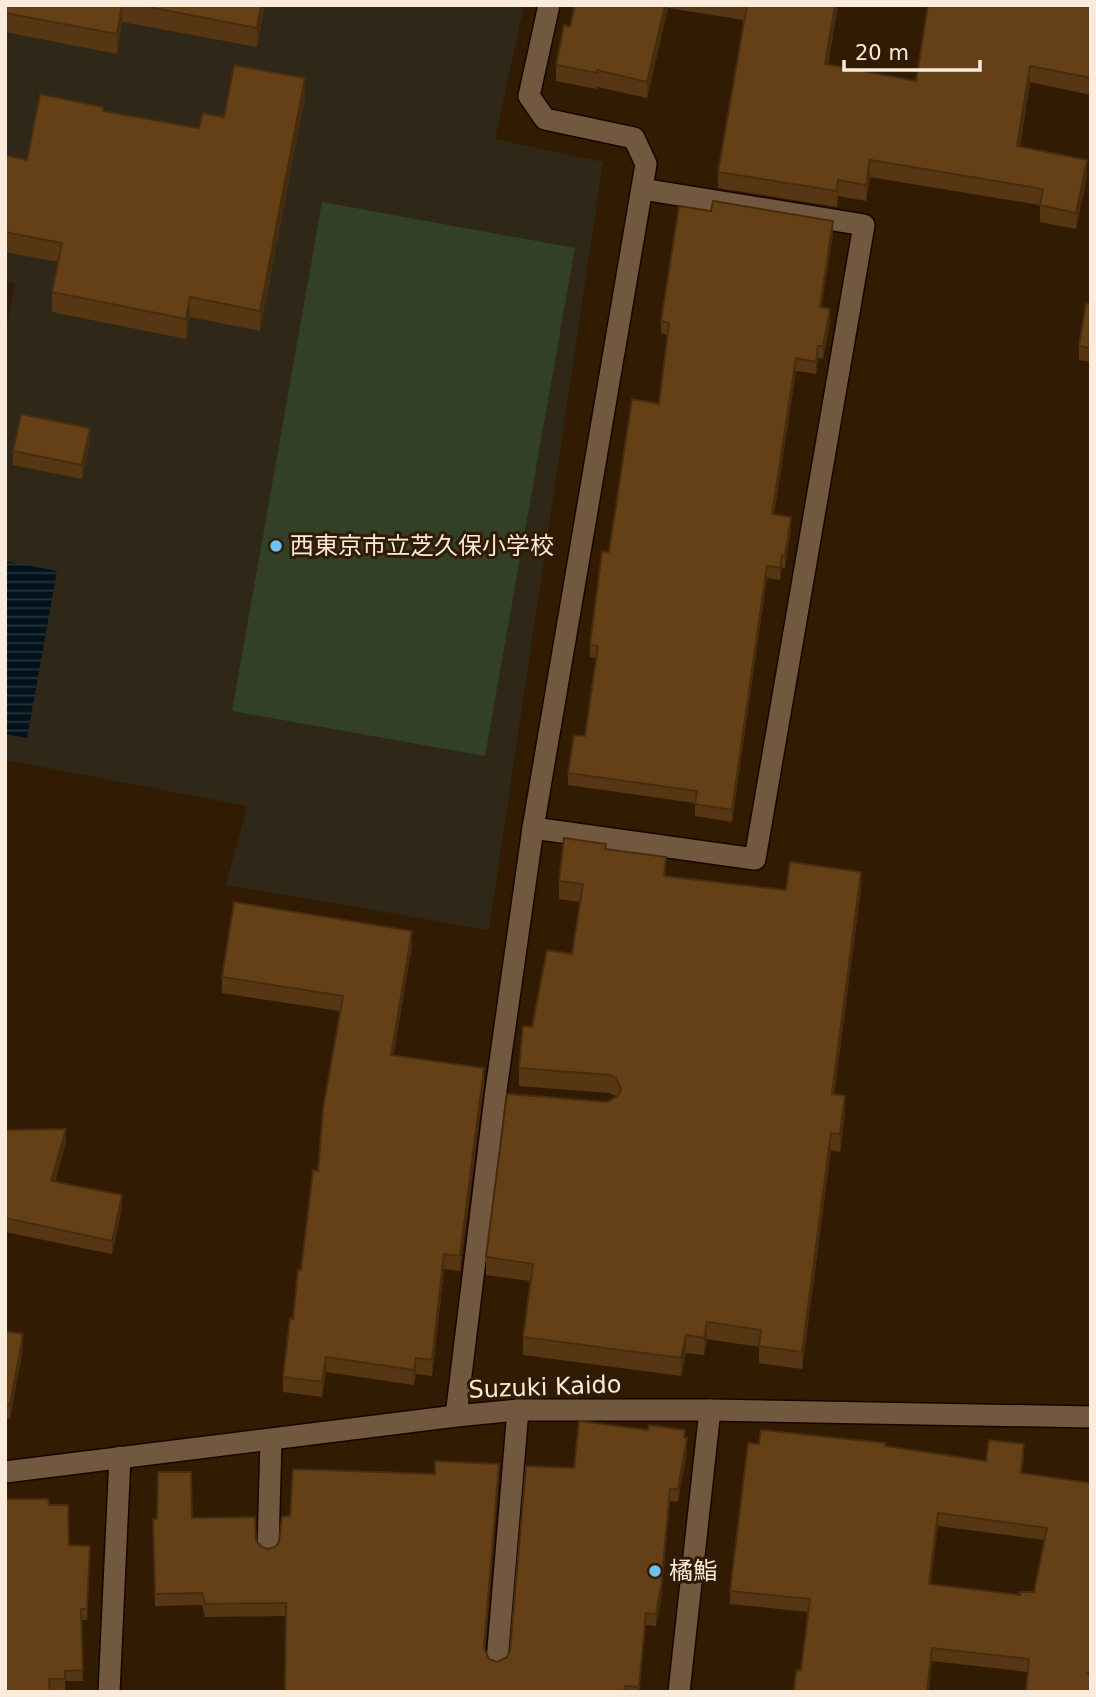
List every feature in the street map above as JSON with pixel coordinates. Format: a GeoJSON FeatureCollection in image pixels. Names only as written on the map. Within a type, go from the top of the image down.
{"type":"FeatureCollection","features":[{"type":"Feature","properties":{"kind":"street"},"geometry":{"type":"LineString","coordinates":[[456,1416],[495,1097],[533,828],[646,164],[634,138],[545,119],[529,96],[549,5]]}},
{"type":"Feature","properties":{"kind":"street"},"geometry":{"type":"LineString","coordinates":[[533,828],[755,859],[864,225],[642,189]]}},
{"type":"Feature","properties":{"kind":"street"},"geometry":{"type":"LineString","coordinates":[[495,1097],[520,1099]]}},
{"type":"Feature","properties":{"kind":"street"},"geometry":{"type":"LineString","coordinates":[[497,1661],[518,1410]]}},
{"type":"Feature","properties":{"kind":"street","name":"Suzuki Kaido"},"geometry":{"type":"LineString","coordinates":[[5,1472],[518,1410],[710,1410],[1091,1417]]}},
{"type":"Feature","properties":{"kind":"street"},"geometry":{"type":"LineString","coordinates":[[679,1692],[710,1410]]}},
{"type":"Feature","properties":{"kind":"street"},"geometry":{"type":"LineString","coordinates":[[268,1548],[271,1440]]}},
{"type":"Feature","properties":{"kind":"street"},"geometry":{"type":"LineString","coordinates":[[109,1692],[120,1457]]}},
{"type":"Feature","properties":{"kind":"shaded area","name":"西東京市立芝久保小学校"},"geometry":{"type":"Polygon","coordinates":[[[5,5],[524,5],[495,139],[603,162],[489,930],[226,885],[247,806],[5,760],[5,332],[15,284],[5,281],[5,5]]]}},
{"type":"Feature","properties":{"kind":"shaded area"},"geometry":{"type":"Polygon","coordinates":[[[5,561],[57,571],[27,738],[5,734],[5,561]]]}},
{"type":"Feature","properties":{"kind":"green space"},"geometry":{"type":"Polygon","coordinates":[[[322,202],[575,248],[485,756],[232,711],[322,202]]]}},
{"type":"Feature","properties":{"kind":"building"},"geometry":{"type":"Polygon","coordinates":[[[5,5],[122,5],[117,34],[5,13],[5,5]]]}},
{"type":"Feature","properties":{"kind":"building"},"geometry":{"type":"Polygon","coordinates":[[[138,5],[261,5],[257,28],[138,5]]]}},
{"type":"Feature","properties":{"kind":"building"},"geometry":{"type":"Polygon","coordinates":[[[575,5],[665,5],[647,82],[597,70],[597,73],[556,65],[564,25],[570,27],[575,5]]]}},
{"type":"Feature","properties":{"kind":"building"},"geometry":{"type":"Polygon","coordinates":[[[747,5],[835,5],[825,64],[916,81],[928,5],[1091,5],[1091,78],[1030,66],[1017,146],[1087,160],[1076,213],[1040,205],[1043,189],[870,160],[866,185],[838,180],[837,191],[718,172],[747,5]]]}},
{"type":"Feature","properties":{"kind":"building"},"geometry":{"type":"Polygon","coordinates":[[[234,65],[305,78],[260,311],[190,297],[186,319],[52,292],[62,243],[5,232],[5,155],[27,160],[40,94],[103,107],[103,111],[199,128],[203,113],[224,117],[234,65]]]}},
{"type":"Feature","properties":{"kind":"building"},"geometry":{"type":"Polygon","coordinates":[[[713,201],[833,221],[820,307],[830,309],[823,346],[818,346],[816,362],[796,358],[772,514],[791,517],[785,556],[782,555],[780,568],[767,566],[732,810],[695,804],[697,791],[568,773],[574,735],[585,736],[598,646],[590,645],[602,551],[609,552],[632,399],[659,404],[669,323],[661,321],[679,206],[711,211],[713,201]]]}},
{"type":"Feature","properties":{"kind":"building"},"geometry":{"type":"Polygon","coordinates":[[[1086,303],[1091,304],[1091,348],[1079,346],[1086,303]]]}},
{"type":"Feature","properties":{"kind":"building"},"geometry":{"type":"Polygon","coordinates":[[[21,414],[90,428],[82,465],[13,451],[21,414]]]}},
{"type":"Feature","properties":{"kind":"building"},"geometry":{"type":"Polygon","coordinates":[[[564,838],[606,844],[605,849],[666,857],[664,876],[786,890],[790,862],[861,872],[832,1094],[845,1096],[840,1134],[831,1133],[802,1352],[759,1346],[761,1330],[707,1322],[704,1338],[686,1335],[681,1358],[523,1337],[533,1264],[486,1257],[507,1094],[607,1102],[618,1096],[621,1089],[616,1078],[609,1075],[519,1068],[523,1026],[532,1027],[547,950],[572,954],[583,884],[559,881],[564,838]]]}},
{"type":"Feature","properties":{"kind":"building"},"geometry":{"type":"Polygon","coordinates":[[[234,902],[412,931],[391,1055],[484,1068],[460,1256],[444,1254],[432,1360],[416,1358],[414,1370],[326,1357],[322,1382],[283,1377],[298,1270],[301,1270],[313,1170],[318,1171],[323,1109],[343,996],[222,977],[234,902]]]}},
{"type":"Feature","properties":{"kind":"building"},"geometry":{"type":"Polygon","coordinates":[[[66,1129],[51,1181],[122,1195],[112,1241],[5,1218],[5,1130],[66,1129]]]}},
{"type":"Feature","properties":{"kind":"building"},"geometry":{"type":"Polygon","coordinates":[[[5,1331],[23,1334],[10,1405],[5,1404],[5,1331]]]}},
{"type":"Feature","properties":{"kind":"building"},"geometry":{"type":"Polygon","coordinates":[[[579,1421],[648,1430],[649,1425],[685,1430],[684,1438],[687,1438],[678,1489],[670,1489],[656,1614],[646,1613],[639,1687],[625,1686],[624,1692],[285,1692],[286,1603],[205,1604],[202,1593],[155,1594],[153,1519],[157,1519],[158,1472],[191,1472],[192,1518],[255,1517],[256,1541],[268,1549],[279,1542],[282,1517],[290,1516],[293,1469],[435,1474],[435,1461],[499,1464],[484,1648],[489,1659],[497,1662],[507,1657],[510,1650],[526,1466],[574,1468],[579,1421]]]}},
{"type":"Feature","properties":{"kind":"building"},"geometry":{"type":"Polygon","coordinates":[[[761,1430],[885,1443],[885,1446],[986,1461],[989,1440],[1024,1444],[1021,1473],[1091,1483],[1091,1673],[1088,1673],[1091,1677],[1091,1692],[1026,1692],[1029,1659],[932,1648],[927,1692],[794,1692],[796,1670],[801,1670],[810,1599],[730,1591],[748,1443],[759,1444],[761,1430]],[[938,1513],[929,1584],[1020,1595],[1020,1592],[1034,1592],[1047,1528],[938,1513]]]}},
{"type":"Feature","properties":{"kind":"building"},"geometry":{"type":"Polygon","coordinates":[[[5,1499],[48,1499],[49,1505],[68,1505],[69,1545],[90,1546],[87,1609],[81,1609],[83,1670],[65,1671],[65,1679],[49,1679],[50,1692],[5,1692],[5,1499]]]}},
{"type":"Feature","properties":{"kind":"place","name":"西東京市立芝久保小学校"},"geometry":{"type":"Point","coordinates":[276,546]}},
{"type":"Feature","properties":{"kind":"place","name":"橘鮨"},"geometry":{"type":"Point","coordinates":[655,1571]}}]}
